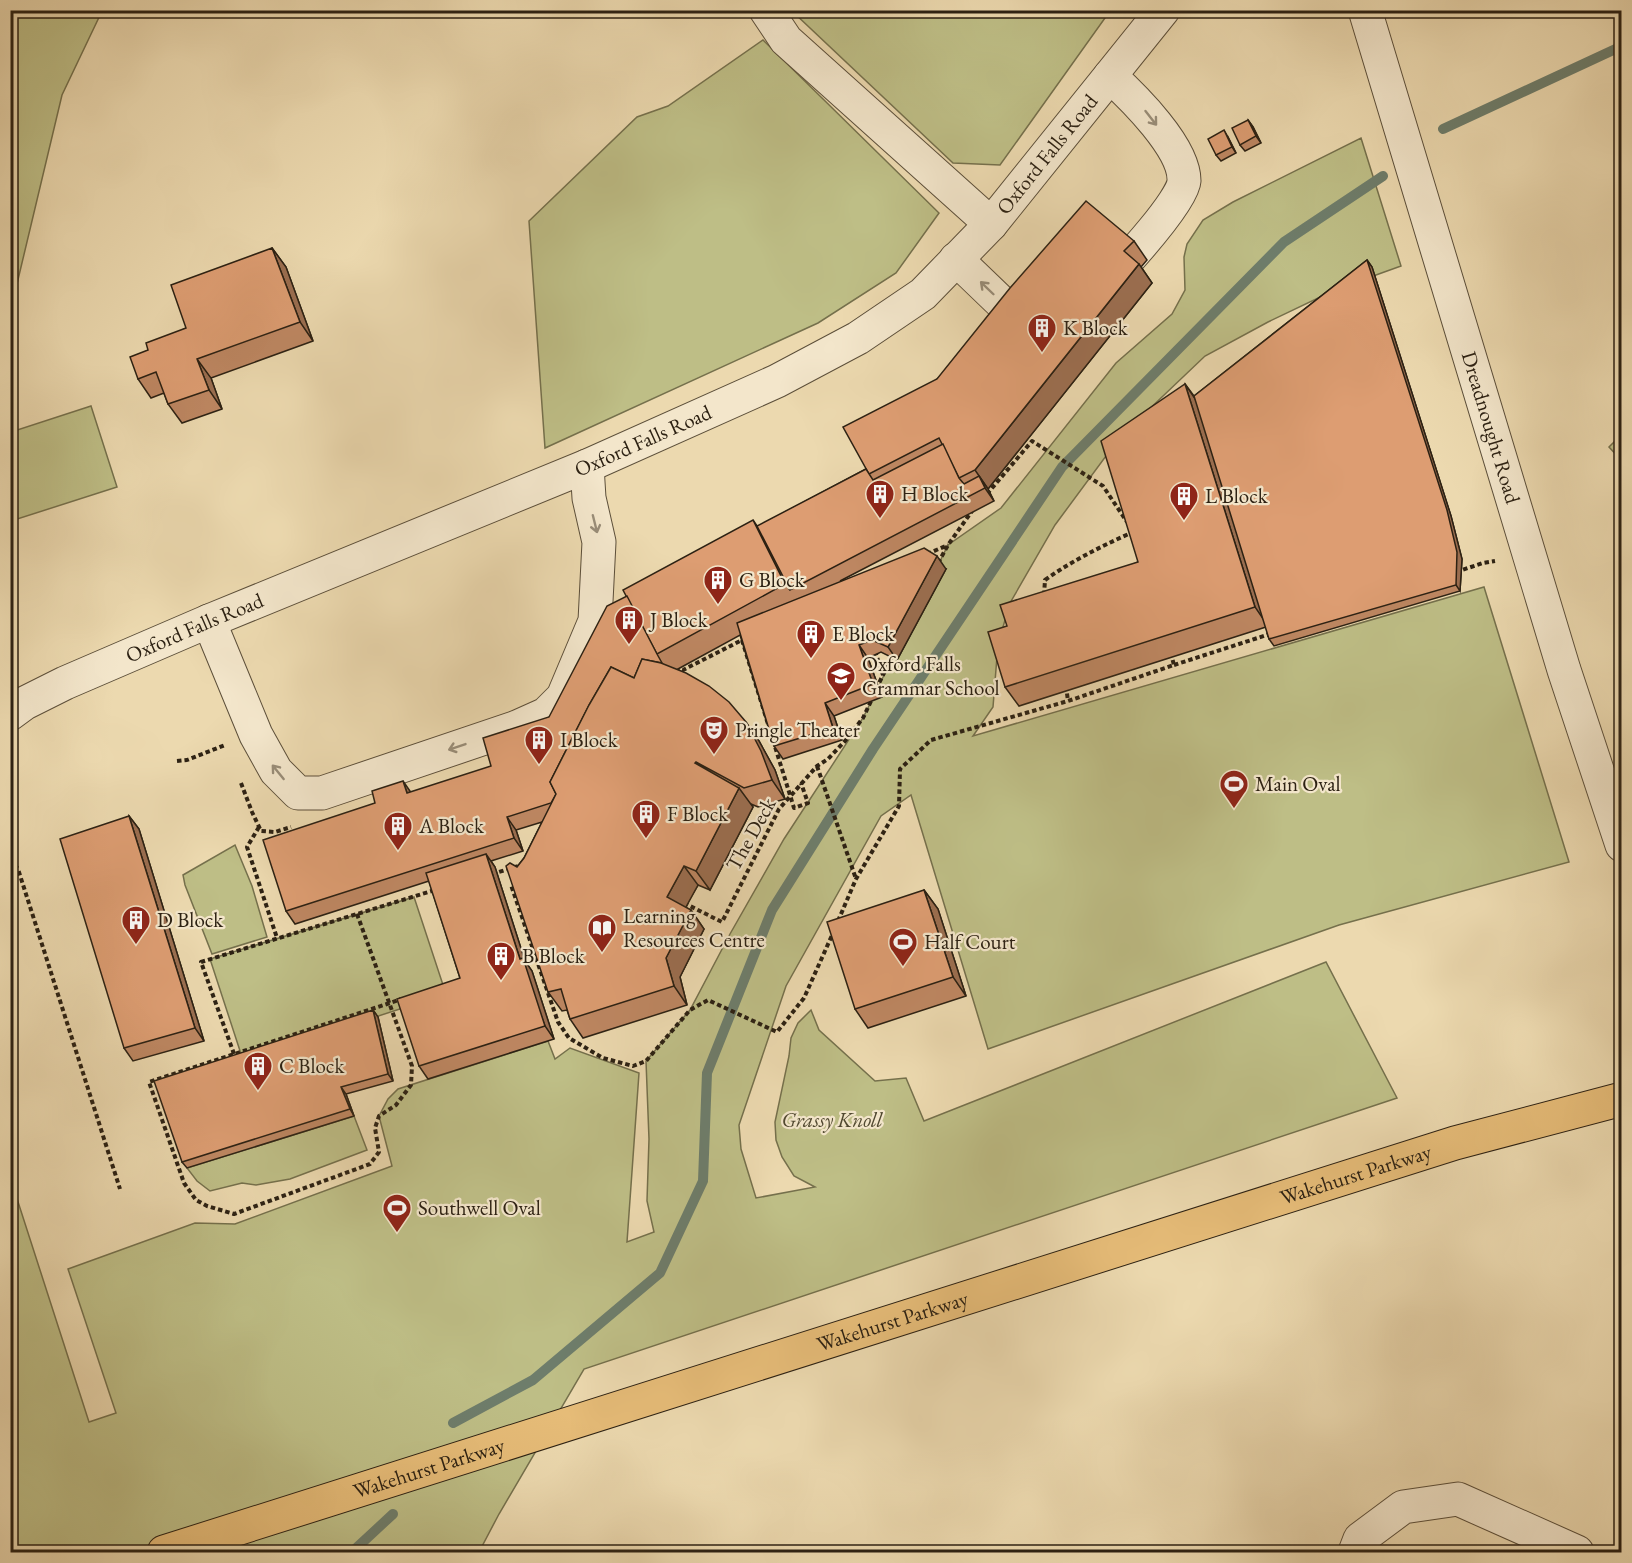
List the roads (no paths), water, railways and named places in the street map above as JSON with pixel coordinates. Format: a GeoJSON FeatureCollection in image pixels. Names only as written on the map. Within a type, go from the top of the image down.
{"type":"FeatureCollection","features":[{"type":"Feature","properties":{"kind":"main road","name":"Wakehurst Parkway"},"geometry":{"type":"LineString","coordinates":[[164,1552],[1444,1147],[1622,1099]]}},
{"type":"Feature","properties":{"kind":"street"},"geometry":{"type":"LineString","coordinates":[[766,10],[786,40],[991,224]]}},
{"type":"Feature","properties":{"kind":"street","name":"Oxford Falls Road"},"geometry":{"type":"LineString","coordinates":[[10,714],[25,703],[65,683],[209,621],[587,466],[777,381],[858,338],[923,294],[991,224],[1163,10]]}},
{"type":"Feature","properties":{"kind":"street","name":"Dreadnought Road"},"geometry":{"type":"LineString","coordinates":[[1365,10],[1529,555],[1622,845]]}},
{"type":"Feature","properties":{"kind":"street"},"geometry":{"type":"LineString","coordinates":[[1093,298],[1140,246],[1180,194],[1184,182],[1183,169],[1173,148],[1137,101],[1110,76]]}},
{"type":"Feature","properties":{"kind":"street"},"geometry":{"type":"LineString","coordinates":[[956,259],[1037,336],[1046,338],[1063,329]]}},
{"type":"Feature","properties":{"kind":"street"},"geometry":{"type":"LineString","coordinates":[[209,621],[256,735],[276,771],[298,793],[322,793],[517,727],[546,714],[563,697],[595,621],[599,542],[589,498],[587,466]]}},
{"type":"Feature","properties":{"kind":"street"},"geometry":{"type":"LineString","coordinates":[[1356,1552],[1360,1539],[1403,1507],[1458,1499],[1577,1552]]}},
{"type":"Feature","properties":{"kind":"waterway"},"geometry":{"type":"LineString","coordinates":[[1443,129],[1622,46]]}},
{"type":"Feature","properties":{"kind":"waterway"},"geometry":{"type":"LineString","coordinates":[[453,1423],[533,1380],[660,1273],[703,1181],[707,1073],[772,910],[873,749],[1062,467],[1284,242],[1383,176]]}},
{"type":"Feature","properties":{"kind":"waterway"},"geometry":{"type":"LineString","coordinates":[[352,1552],[393,1514]]}},
{"type":"Feature","properties":{"kind":"place","name":"K Block"},"geometry":{"type":"Point","coordinates":[1042,354]}},
{"type":"Feature","properties":{"kind":"place","name":"H Block"},"geometry":{"type":"Point","coordinates":[880,520]}},
{"type":"Feature","properties":{"kind":"place","name":"L Block"},"geometry":{"type":"Point","coordinates":[1184,522]}},
{"type":"Feature","properties":{"kind":"place","name":"G Block"},"geometry":{"type":"Point","coordinates":[718,606]}},
{"type":"Feature","properties":{"kind":"place","name":"J Block"},"geometry":{"type":"Point","coordinates":[629,646]}},
{"type":"Feature","properties":{"kind":"place","name":"E Block"},"geometry":{"type":"Point","coordinates":[811,660]}},
{"type":"Feature","properties":{"kind":"place","name":"Oxford Falls Grammar School"},"geometry":{"type":"Point","coordinates":[841,702]}},
{"type":"Feature","properties":{"kind":"place","name":"Pringle Theater"},"geometry":{"type":"Point","coordinates":[714,756]}},
{"type":"Feature","properties":{"kind":"place","name":"I Block"},"geometry":{"type":"Point","coordinates":[539,766]}},
{"type":"Feature","properties":{"kind":"place","name":"Main Oval"},"geometry":{"type":"Point","coordinates":[1234,810]}},
{"type":"Feature","properties":{"kind":"place","name":"F Block"},"geometry":{"type":"Point","coordinates":[646,840]}},
{"type":"Feature","properties":{"kind":"place","name":"A Block"},"geometry":{"type":"Point","coordinates":[398,852]}},
{"type":"Feature","properties":{"kind":"place","name":"D Block"},"geometry":{"type":"Point","coordinates":[136,946]}},
{"type":"Feature","properties":{"kind":"place","name":"Learning Resources Centre"},"geometry":{"type":"Point","coordinates":[602,954]}},
{"type":"Feature","properties":{"kind":"place","name":"Half Court"},"geometry":{"type":"Point","coordinates":[903,968]}},
{"type":"Feature","properties":{"kind":"place","name":"B Block"},"geometry":{"type":"Point","coordinates":[501,982]}},
{"type":"Feature","properties":{"kind":"place","name":"C Block"},"geometry":{"type":"Point","coordinates":[258,1092]}},
{"type":"Feature","properties":{"kind":"place","name":"Southwell Oval"},"geometry":{"type":"Point","coordinates":[397,1234]}},
{"type":"Feature","properties":{"kind":"park label","name":"Grassy Knoll"},"geometry":{"type":"Point","coordinates":[832,1120]}}]}
